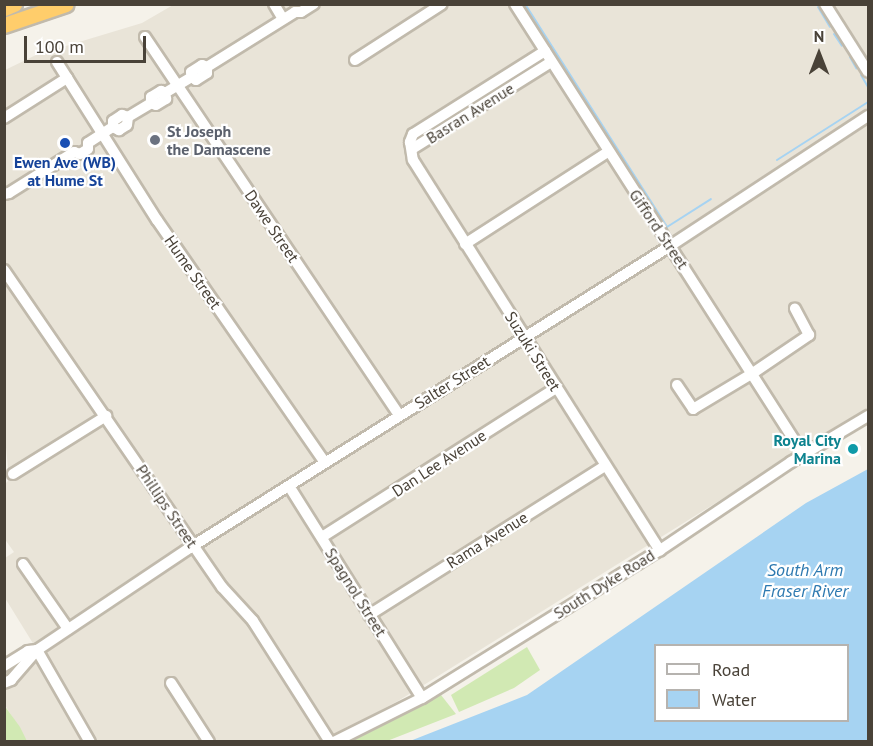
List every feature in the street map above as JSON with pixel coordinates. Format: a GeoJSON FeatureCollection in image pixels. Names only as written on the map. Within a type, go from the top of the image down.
{"type":"FeatureCollection","features":[{"type":"Feature","properties":{"kind":"highway"},"geometry":{"type":"LineString","coordinates":[[4,8],[14,4]]}},
{"type":"Feature","properties":{"kind":"highway"},"geometry":{"type":"LineString","coordinates":[[4,25],[66,4]]}},
{"type":"Feature","properties":{"kind":"street"},"geometry":{"type":"LineString","coordinates":[[274,4],[283,19]]}},
{"type":"Feature","properties":{"kind":"street"},"geometry":{"type":"LineString","coordinates":[[6,196],[74,152],[80,154],[88,149],[88,143],[113,127],[118,130],[127,124],[128,117],[151,103],[156,105],[166,99],[165,93],[192,77],[196,80],[207,73],[207,68],[283,19],[296,8],[301,12],[314,4]]}},
{"type":"Feature","properties":{"kind":"street"},"geometry":{"type":"LineString","coordinates":[[355,60],[442,4]]}},
{"type":"Feature","properties":{"kind":"street","name":"Gifford Street"},"geometry":{"type":"LineString","coordinates":[[515,4],[803,454]]}},
{"type":"Feature","properties":{"kind":"street"},"geometry":{"type":"LineString","coordinates":[[825,4],[868,72]]}},
{"type":"Feature","properties":{"kind":"street","name":"Dawe Street"},"geometry":{"type":"LineString","coordinates":[[145,37],[399,415]]}},
{"type":"Feature","properties":{"kind":"street","name":"Basran Avenue"},"geometry":{"type":"LineString","coordinates":[[412,149],[413,134],[544,51]]}},
{"type":"Feature","properties":{"kind":"street","name":"Hume Street"},"geometry":{"type":"LineString","coordinates":[[57,62],[157,220],[325,463]]}},
{"type":"Feature","properties":{"kind":"street","name":"Basran Avenue"},"geometry":{"type":"LineString","coordinates":[[412,149],[551,62]]}},
{"type":"Feature","properties":{"kind":"street"},"geometry":{"type":"LineString","coordinates":[[4,118],[67,78]]}},
{"type":"Feature","properties":{"kind":"street","name":"Salter Street"},"geometry":{"type":"LineString","coordinates":[[4,683],[12,680],[37,650],[194,546],[670,246],[868,116]]}},
{"type":"Feature","properties":{"kind":"street","name":"Suzuki Street"},"geometry":{"type":"LineString","coordinates":[[412,149],[413,160],[660,550]]}},
{"type":"Feature","properties":{"kind":"street"},"geometry":{"type":"LineString","coordinates":[[465,244],[608,152]]}},
{"type":"Feature","properties":{"kind":"street","name":"Phillips Street"},"geometry":{"type":"LineString","coordinates":[[4,270],[222,587],[253,621],[332,741]]}},
{"type":"Feature","properties":{"kind":"street"},"geometry":{"type":"LineString","coordinates":[[676,385],[693,410],[753,373],[809,334],[795,309]]}},
{"type":"Feature","properties":{"kind":"street","name":"Dan Lee Avenue"},"geometry":{"type":"LineString","coordinates":[[322,537],[556,388]]}},
{"type":"Feature","properties":{"kind":"street"},"geometry":{"type":"LineString","coordinates":[[13,474],[106,416]]}},
{"type":"Feature","properties":{"kind":"street","name":"South Dyke Road"},"geometry":{"type":"LineString","coordinates":[[332,741],[422,698],[660,550],[803,454],[868,417]]}},
{"type":"Feature","properties":{"kind":"street","name":"Rama Avenue"},"geometry":{"type":"LineString","coordinates":[[369,615],[605,466]]}},
{"type":"Feature","properties":{"kind":"street","name":"Spagnol Street"},"geometry":{"type":"LineString","coordinates":[[289,486],[422,698]]}},
{"type":"Feature","properties":{"kind":"street"},"geometry":{"type":"LineString","coordinates":[[23,564],[68,629]]}},
{"type":"Feature","properties":{"kind":"street"},"geometry":{"type":"LineString","coordinates":[[37,650],[90,741]]}},
{"type":"Feature","properties":{"kind":"street","name":"Salter Street"},"geometry":{"type":"LineString","coordinates":[[4,666],[28,651],[37,650]]}},
{"type":"Feature","properties":{"kind":"street"},"geometry":{"type":"LineString","coordinates":[[171,683],[209,741]]}},
{"type":"Feature","properties":{"kind":"shaded area"},"geometry":{"type":"Polygon","coordinates":[[[173,5],[868,5],[868,408],[398,701],[323,741],[27,741],[5,705],[4,667],[34,645],[5,598],[5,558],[14,552],[4,538],[5,484],[9,480],[4,425],[5,70],[36,55],[142,23],[173,5]]]}},
{"type":"Feature","properties":{"kind":"green space"},"geometry":{"type":"Polygon","coordinates":[[[527,647],[540,670],[514,688],[459,712],[451,695],[527,647]]]}},
{"type":"Feature","properties":{"kind":"green space"},"geometry":{"type":"Polygon","coordinates":[[[441,695],[456,714],[387,741],[350,741],[441,695]]]}},
{"type":"Feature","properties":{"kind":"green space"},"geometry":{"type":"Polygon","coordinates":[[[4,705],[20,727],[27,741],[5,741],[4,705]]]}},
{"type":"Feature","properties":{"kind":"water","name":"South Arm Fraser River"},"geometry":{"type":"Polygon","coordinates":[[[868,469],[868,741],[410,741],[527,695],[806,503],[868,469]]]}},
{"type":"Feature","properties":{"kind":"waterway"},"geometry":{"type":"LineString","coordinates":[[525,4],[667,227],[711,199]]}},
{"type":"Feature","properties":{"kind":"waterway"},"geometry":{"type":"LineString","coordinates":[[818,7],[830,27]]}},
{"type":"Feature","properties":{"kind":"waterway"},"geometry":{"type":"LineString","coordinates":[[834,34],[842,46]]}},
{"type":"Feature","properties":{"kind":"waterway"},"geometry":{"type":"LineString","coordinates":[[850,57],[856,68]]}},
{"type":"Feature","properties":{"kind":"waterway"},"geometry":{"type":"LineString","coordinates":[[861,75],[868,87]]}},
{"type":"Feature","properties":{"kind":"waterway"},"geometry":{"type":"LineString","coordinates":[[777,160],[868,102]]}},
{"type":"Feature","properties":{"kind":"place","name":"St Joseph the Damascene"},"geometry":{"type":"Point","coordinates":[155,140]}},
{"type":"Feature","properties":{"kind":"place","name":"Ewen Ave (WB) at Hume St"},"geometry":{"type":"Point","coordinates":[65,143]}},
{"type":"Feature","properties":{"kind":"place","name":"Royal City Marina"},"geometry":{"type":"Point","coordinates":[853,449]}}]}
